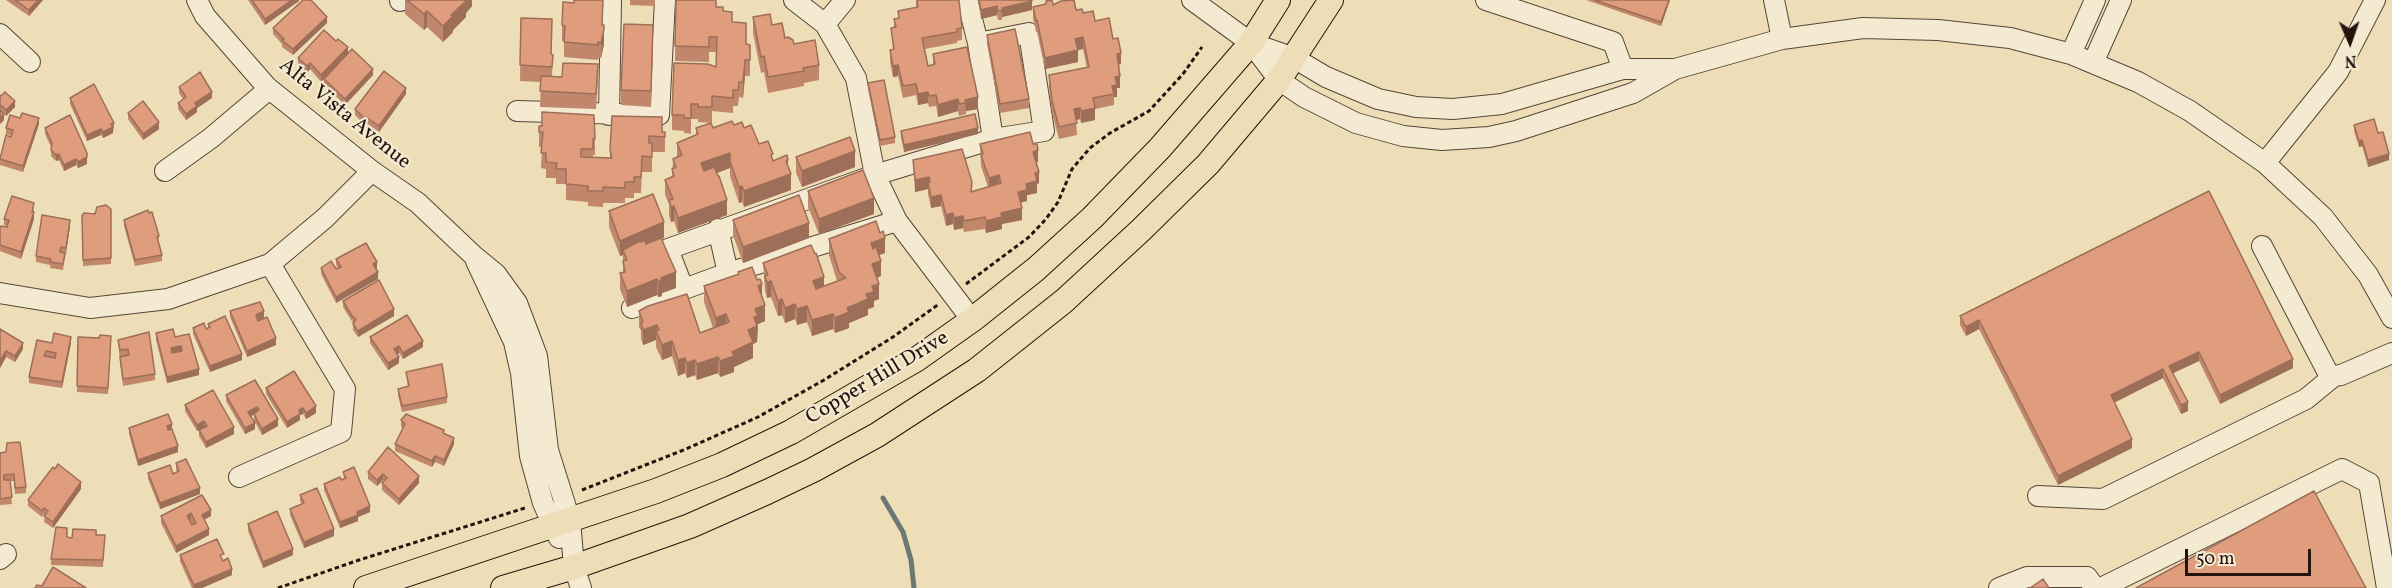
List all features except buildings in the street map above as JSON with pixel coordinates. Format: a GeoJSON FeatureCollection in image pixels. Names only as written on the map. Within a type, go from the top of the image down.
{"type":"FeatureCollection","features":[{"type":"Feature","properties":{"kind":"main road","name":"Copper Hill Drive"},"geometry":{"type":"LineString","coordinates":[[366,588],[656,491],[723,465],[791,432],[917,359],[972,320],[1036,269],[1092,218],[1160,148],[1251,43],[1278,0]]}},
{"type":"Feature","properties":{"kind":"main road","name":"Copper Hill Drive"},"geometry":{"type":"LineString","coordinates":[[503,588],[578,578],[813,470],[877,435],[977,370],[1064,301],[1208,164],[1279,80],[1331,0]]}},
{"type":"Feature","properties":{"kind":"street","name":"Alta Vista Avenue"},"geometry":{"type":"LineString","coordinates":[[196,0],[205,16],[269,89],[372,171],[418,203],[474,256],[514,342],[521,373],[530,456],[543,503],[561,523],[578,578]]}},
{"type":"Feature","properties":{"kind":"street"},"geometry":{"type":"LineString","coordinates":[[609,115],[611,0]]}},
{"type":"Feature","properties":{"kind":"street"},"geometry":{"type":"LineString","coordinates":[[517,111],[659,115],[665,0]]}},
{"type":"Feature","properties":{"kind":"street"},"geometry":{"type":"LineString","coordinates":[[794,0],[825,24],[856,78],[875,175],[897,221],[972,320]]}},
{"type":"Feature","properties":{"kind":"street"},"geometry":{"type":"LineString","coordinates":[[825,24],[845,0]]}},
{"type":"Feature","properties":{"kind":"street"},"geometry":{"type":"LineString","coordinates":[[1192,0],[1251,43],[1279,80],[1304,97],[1356,123],[1403,136],[1442,140],[1489,137],[1516,131],[1633,93],[1675,69],[1782,39],[1863,28],[1938,30],[2010,38],[2071,54],[2138,82],[2190,111],[2265,164],[2323,217],[2368,275],[2392,318]]}},
{"type":"Feature","properties":{"kind":"street"},"geometry":{"type":"LineString","coordinates":[[1486,0],[1613,42],[1623,69]]}},
{"type":"Feature","properties":{"kind":"street"},"geometry":{"type":"LineString","coordinates":[[1774,0],[1782,39]]}},
{"type":"Feature","properties":{"kind":"street"},"geometry":{"type":"LineString","coordinates":[[2071,54],[2096,0]]}},
{"type":"Feature","properties":{"kind":"street"},"geometry":{"type":"LineString","coordinates":[[2093,63],[2121,0]]}},
{"type":"Feature","properties":{"kind":"street"},"geometry":{"type":"LineString","coordinates":[[2265,164],[2338,72],[2375,0]]}},
{"type":"Feature","properties":{"kind":"street"},"geometry":{"type":"LineString","coordinates":[[968,3],[978,43],[993,139]]}},
{"type":"Feature","properties":{"kind":"street"},"geometry":{"type":"LineString","coordinates":[[683,288],[668,249],[875,175],[993,139],[1044,131],[1029,33],[978,43]]}},
{"type":"Feature","properties":{"kind":"street"},"geometry":{"type":"LineString","coordinates":[[0,34],[30,62]]}},
{"type":"Feature","properties":{"kind":"street"},"geometry":{"type":"LineString","coordinates":[[1251,43],[1294,58],[1326,77],[1378,99],[1416,108],[1453,109],[1502,104],[1623,69],[1675,69]]}},
{"type":"Feature","properties":{"kind":"street"},"geometry":{"type":"LineString","coordinates":[[165,171],[211,138],[269,89]]}},
{"type":"Feature","properties":{"kind":"street"},"geometry":{"type":"LineString","coordinates":[[0,293],[90,308],[168,300],[270,264],[325,218],[372,171]]}},
{"type":"Feature","properties":{"kind":"street"},"geometry":{"type":"LineString","coordinates":[[632,308],[728,273],[897,221]]}},
{"type":"Feature","properties":{"kind":"street"},"geometry":{"type":"LineString","coordinates":[[718,230],[728,273]]}},
{"type":"Feature","properties":{"kind":"street"},"geometry":{"type":"LineString","coordinates":[[2262,246],[2328,373],[2334,376]]}},
{"type":"Feature","properties":{"kind":"street"},"geometry":{"type":"LineString","coordinates":[[239,477],[341,432],[345,389],[270,264]]}},
{"type":"Feature","properties":{"kind":"street"},"geometry":{"type":"LineString","coordinates":[[2038,496],[2103,500],[2306,399],[2334,376],[2392,353]]}},
{"type":"Feature","properties":{"kind":"street"},"geometry":{"type":"LineString","coordinates":[[2101,588],[2342,469],[2369,483],[2387,588]]}},
{"type":"Feature","properties":{"kind":"street"},"geometry":{"type":"LineString","coordinates":[[1999,588],[2027,577],[2087,577],[2095,588]]}},
{"type":"Feature","properties":{"kind":"path"},"geometry":{"type":"LineString","coordinates":[[582,490],[686,449],[758,417],[824,380],[893,337],[1029,237],[1058,202],[1072,170],[1090,148],[1110,133],[1149,111],[1183,74],[1202,47]]}},
{"type":"Feature","properties":{"kind":"path"},"geometry":{"type":"LineString","coordinates":[[278,588],[525,508]]}},
{"type":"Feature","properties":{"kind":"waterway"},"geometry":{"type":"LineString","coordinates":[[883,498],[903,532],[911,560],[914,588]]}}]}
